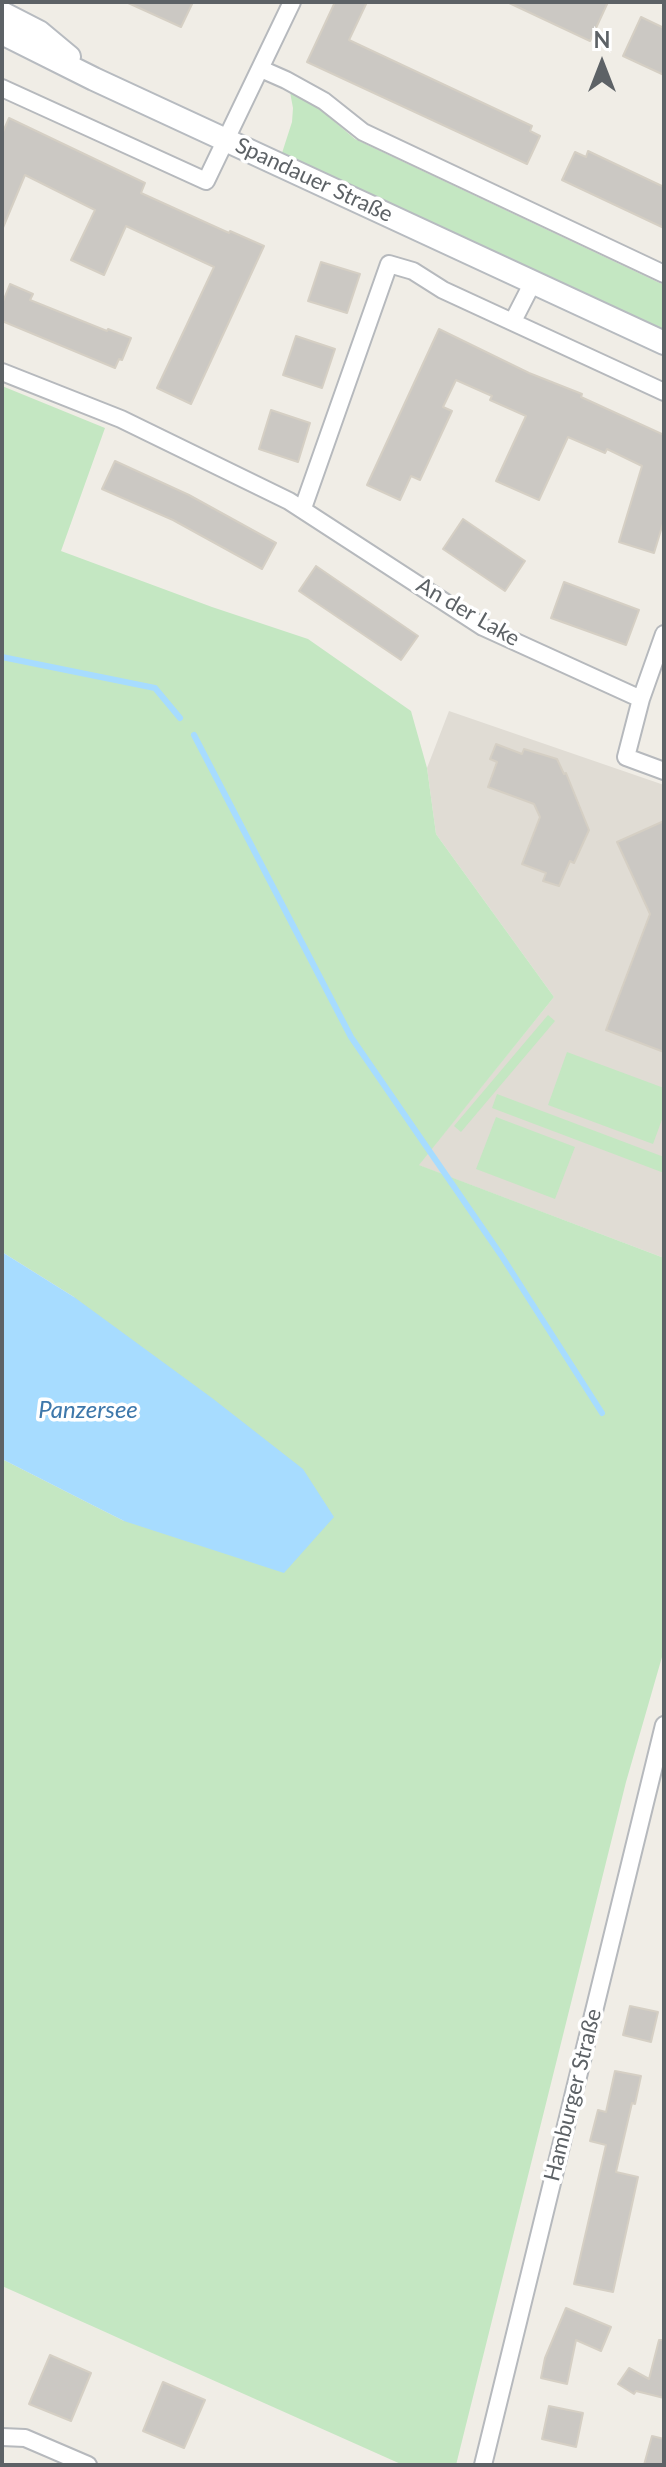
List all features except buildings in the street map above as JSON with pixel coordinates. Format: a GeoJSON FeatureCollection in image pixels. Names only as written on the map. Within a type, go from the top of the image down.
{"type":"FeatureCollection","features":[{"type":"Feature","properties":{"kind":"main road","name":"Spandauer Straße"},"geometry":{"type":"LineString","coordinates":[[2,13],[39,32],[94,79]]}},
{"type":"Feature","properties":{"kind":"main road","name":"Spandauer Straße"},"geometry":{"type":"LineString","coordinates":[[2,33],[94,79],[664,343]]}},
{"type":"Feature","properties":{"kind":"street"},"geometry":{"type":"LineString","coordinates":[[2,88],[206,181],[292,2]]}},
{"type":"Feature","properties":{"kind":"street"},"geometry":{"type":"LineString","coordinates":[[261,69],[324,101],[363,132],[664,274]]}},
{"type":"Feature","properties":{"kind":"street"},"geometry":{"type":"LineString","coordinates":[[303,508],[389,264],[413,271],[443,290],[664,392]]}},
{"type":"Feature","properties":{"kind":"street"},"geometry":{"type":"LineString","coordinates":[[513,321],[533,282]]}},
{"type":"Feature","properties":{"kind":"street","name":"An der Lake"},"geometry":{"type":"LineString","coordinates":[[2,372],[121,419],[303,508],[483,627],[641,699]]}},
{"type":"Feature","properties":{"kind":"street"},"geometry":{"type":"LineString","coordinates":[[664,634],[641,699],[626,757],[664,771]]}},
{"type":"Feature","properties":{"kind":"street","name":"Hamburger Straße"},"geometry":{"type":"LineString","coordinates":[[483,2465],[664,1725]]}},
{"type":"Feature","properties":{"kind":"street"},"geometry":{"type":"LineString","coordinates":[[2,2437],[25,2438],[88,2465]]}},
{"type":"Feature","properties":{"kind":"shaded area"},"geometry":{"type":"Polygon","coordinates":[[[449,711],[664,785],[664,1258],[418,1165],[554,997],[436,834],[427,768],[449,711]]]}},
{"type":"Feature","properties":{"kind":"green space"},"geometry":{"type":"Polygon","coordinates":[[[290,92],[316,106],[355,139],[664,285],[664,331],[282,153],[292,122],[290,92]]]}},
{"type":"Feature","properties":{"kind":"green space"},"geometry":{"type":"Polygon","coordinates":[[[2,386],[105,428],[61,551],[308,639],[411,711],[427,768],[436,834],[554,997],[419,1165],[664,1258],[664,1650],[626,1782],[456,2465],[403,2465],[2,2286],[2,1459],[124,1521],[74,1297],[2,1252],[2,386]]]}},
{"type":"Feature","properties":{"kind":"green space"},"geometry":{"type":"Polygon","coordinates":[[[548,1015],[555,1021],[461,1132],[454,1126],[548,1015]]]}},
{"type":"Feature","properties":{"kind":"green space"},"geometry":{"type":"Polygon","coordinates":[[[567,1052],[664,1088],[664,1114],[653,1144],[548,1105],[567,1052]]]}},
{"type":"Feature","properties":{"kind":"green space"},"geometry":{"type":"Polygon","coordinates":[[[497,1094],[664,1157],[664,1173],[492,1108],[497,1094]]]}},
{"type":"Feature","properties":{"kind":"green space"},"geometry":{"type":"Polygon","coordinates":[[[496,1117],[575,1147],[555,1199],[476,1169],[496,1117]]]}},
{"type":"Feature","properties":{"kind":"water","name":"Panzersee"},"geometry":{"type":"Polygon","coordinates":[[[2,1252],[74,1297],[303,1469],[334,1517],[284,1573],[124,1521],[2,1459],[2,1252]]]}},
{"type":"Feature","properties":{"kind":"waterway"},"geometry":{"type":"LineString","coordinates":[[2,657],[155,688],[180,718]]}},
{"type":"Feature","properties":{"kind":"waterway"},"geometry":{"type":"LineString","coordinates":[[194,735],[351,1037],[501,1255],[602,1413]]}}]}
